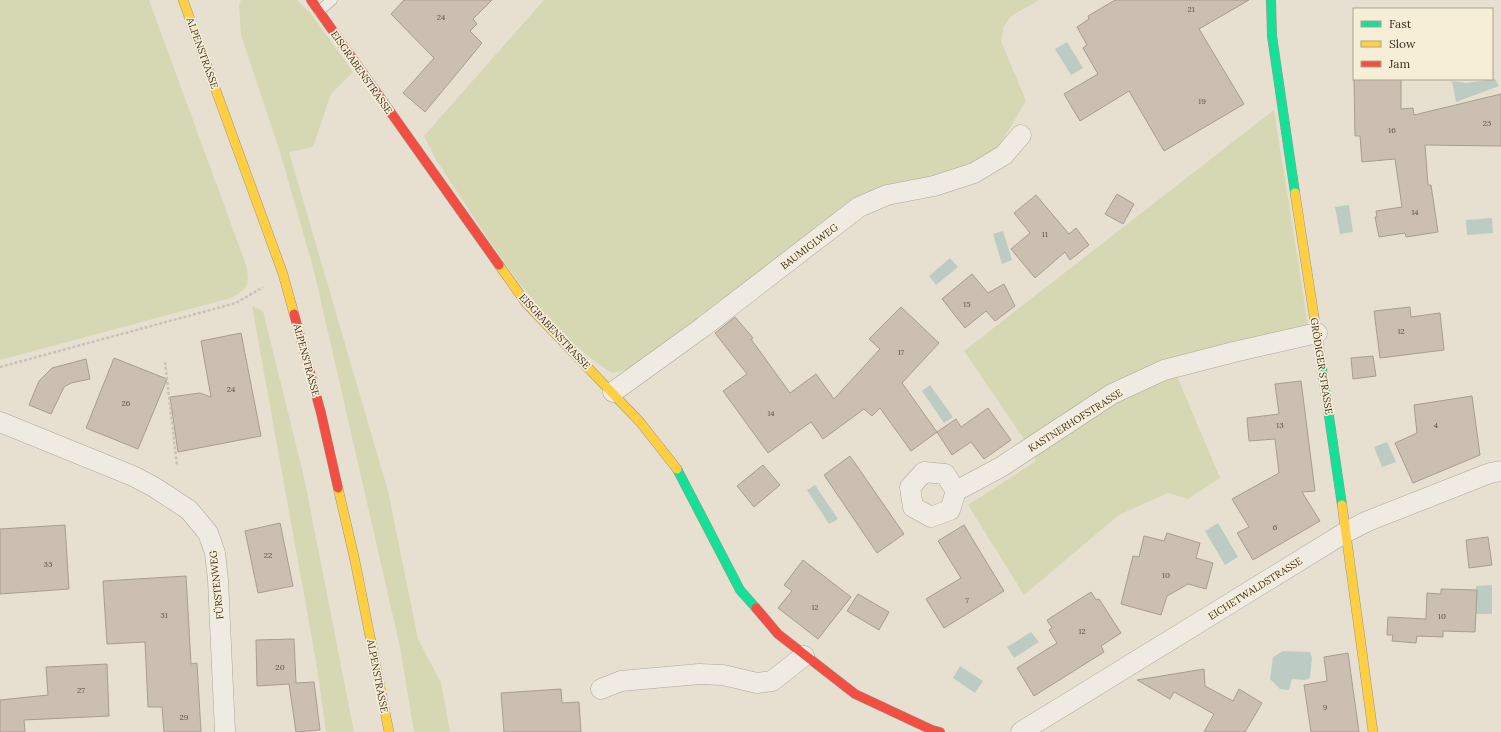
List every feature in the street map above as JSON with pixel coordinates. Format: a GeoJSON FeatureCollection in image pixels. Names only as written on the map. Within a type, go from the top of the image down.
{"type":"FeatureCollection","features":[{"type":"Feature","properties":{"kind":"street","name":"ALPENSTRASSE"},"geometry":{"type":"LineString","coordinates":[[183,0],[283,274],[321,413],[355,561],[389,732]]}},
{"type":"Feature","properties":{"kind":"street","name":"EISGRABENSTRASSE"},"geometry":{"type":"LineString","coordinates":[[311,0],[526,303],[613,392],[640,422],[675,466],[740,590],[778,634],[804,656],[855,694],[932,730],[940,732]]}},
{"type":"Feature","properties":{"kind":"street","name":"GRÖDIGER STRASSE"},"geometry":{"type":"LineString","coordinates":[[1271,0],[1272,36],[1346,532],[1373,732]]}},
{"type":"Feature","properties":{"kind":"street","name":"BAUMIGLWEG"},"geometry":{"type":"LineString","coordinates":[[613,392],[704,327],[859,207],[887,195],[934,186],[974,173],[1004,155],[1021,135]]}},
{"type":"Feature","properties":{"kind":"street","name":"KASTNERHOFSTRASSE"},"geometry":{"type":"LineString","coordinates":[[956,491],[1001,467],[1112,394],[1164,370],[1317,333]]}},
{"type":"Feature","properties":{"kind":"street","name":"FÜRSTENWEG"},"geometry":{"type":"LineString","coordinates":[[0,422],[133,476],[154,487],[188,510],[208,533],[215,553],[218,580],[226,732]]}},
{"type":"Feature","properties":{"kind":"street","name":"EICHETWALDSTRASSE"},"geometry":{"type":"LineString","coordinates":[[1022,732],[1346,532],[1368,521],[1501,470]]}},
{"type":"Feature","properties":{"kind":"street"},"geometry":{"type":"LineString","coordinates":[[601,689],[621,681],[699,674],[723,675],[757,683],[772,681],[804,656]]}},
{"type":"Feature","properties":{"kind":"lane"},"geometry":{"type":"LineString","coordinates":[[319,11],[332,0]]}},
{"type":"Feature","properties":{"kind":"path"},"geometry":{"type":"LineString","coordinates":[[0,367],[236,303],[283,274]]}},
{"type":"Feature","properties":{"kind":"path"},"geometry":{"type":"LineString","coordinates":[[165,362],[177,466]]}},
{"type":"Feature","properties":{"kind":"green space"},"geometry":{"type":"Polygon","coordinates":[[[0,0],[149,0],[246,265],[248,277],[246,285],[241,291],[231,298],[0,360],[0,0]]]}},
{"type":"Feature","properties":{"kind":"green space"},"geometry":{"type":"Polygon","coordinates":[[[241,0],[297,0],[312,15],[353,72],[331,94],[313,147],[289,152],[388,491],[418,639],[441,683],[450,732],[414,732],[400,647],[314,271],[280,152],[241,35],[239,5],[241,0]]]}},
{"type":"Feature","properties":{"kind":"green space"},"geometry":{"type":"Polygon","coordinates":[[[544,0],[1039,0],[1011,16],[1003,28],[1001,41],[1026,101],[998,148],[968,166],[869,193],[630,369],[612,373],[585,353],[559,329],[536,304],[514,276],[474,218],[436,160],[424,136],[544,0]]]}},
{"type":"Feature","properties":{"kind":"green space"},"geometry":{"type":"Polygon","coordinates":[[[1274,110],[1308,325],[1212,347],[1177,376],[1220,478],[1188,499],[1168,493],[1119,515],[1024,595],[968,505],[1036,461],[1028,445],[964,351],[1274,110]]]}},
{"type":"Feature","properties":{"kind":"green space"},"geometry":{"type":"Polygon","coordinates":[[[252,306],[263,311],[305,482],[354,732],[326,732],[317,667],[252,306]]]}},
{"type":"Feature","properties":{"kind":"shaded area"},"geometry":{"type":"Polygon","coordinates":[[[1067,42],[1083,68],[1071,75],[1055,49],[1067,42]]]}},
{"type":"Feature","properties":{"kind":"shaded area"},"geometry":{"type":"Polygon","coordinates":[[[1495,79],[1499,86],[1456,102],[1452,81],[1466,83],[1495,79]]]}},
{"type":"Feature","properties":{"kind":"shaded area"},"geometry":{"type":"Polygon","coordinates":[[[1349,205],[1353,232],[1340,234],[1335,207],[1349,205]]]}},
{"type":"Feature","properties":{"kind":"shaded area"},"geometry":{"type":"Polygon","coordinates":[[[1492,218],[1493,233],[1467,235],[1466,220],[1492,218]]]}},
{"type":"Feature","properties":{"kind":"shaded area"},"geometry":{"type":"Polygon","coordinates":[[[1003,231],[1012,260],[1002,264],[993,234],[1003,231]]]}},
{"type":"Feature","properties":{"kind":"shaded area"},"geometry":{"type":"Polygon","coordinates":[[[950,258],[958,267],[936,285],[929,276],[950,258]]]}},
{"type":"Feature","properties":{"kind":"shaded area"},"geometry":{"type":"Polygon","coordinates":[[[930,385],[953,417],[944,423],[922,391],[930,385]]]}},
{"type":"Feature","properties":{"kind":"shaded area"},"geometry":{"type":"Polygon","coordinates":[[[1387,442],[1396,462],[1382,467],[1374,447],[1387,442]]]}},
{"type":"Feature","properties":{"kind":"shaded area"},"geometry":{"type":"Polygon","coordinates":[[[815,485],[838,519],[829,524],[807,490],[815,485]]]}},
{"type":"Feature","properties":{"kind":"shaded area"},"geometry":{"type":"Polygon","coordinates":[[[1218,523],[1238,557],[1225,565],[1205,531],[1218,523]]]}},
{"type":"Feature","properties":{"kind":"shaded area"},"geometry":{"type":"Polygon","coordinates":[[[1492,585],[1492,614],[1476,614],[1476,586],[1492,585]]]}},
{"type":"Feature","properties":{"kind":"shaded area"},"geometry":{"type":"Polygon","coordinates":[[[1031,632],[1039,642],[1014,658],[1007,647],[1031,632]]]}},
{"type":"Feature","properties":{"kind":"shaded area"},"geometry":{"type":"Polygon","coordinates":[[[1283,651],[1310,652],[1312,658],[1310,678],[1305,680],[1292,679],[1289,690],[1280,689],[1270,679],[1273,657],[1283,651]]]}},
{"type":"Feature","properties":{"kind":"shaded area"},"geometry":{"type":"Polygon","coordinates":[[[960,666],[983,681],[975,693],[953,678],[960,666]]]}},
{"type":"Feature","properties":{"kind":"building"},"geometry":{"type":"Polygon","coordinates":[[[404,0],[492,0],[473,19],[477,24],[470,31],[482,43],[425,112],[403,93],[434,58],[391,14],[404,0]]]}},
{"type":"Feature","properties":{"kind":"building"},"geometry":{"type":"Polygon","coordinates":[[[1115,0],[1249,0],[1199,29],[1244,104],[1164,151],[1129,91],[1080,121],[1064,94],[1098,74],[1083,48],[1087,45],[1077,27],[1089,19],[1088,16],[1115,0]]]}},
{"type":"Feature","properties":{"kind":"building"},"geometry":{"type":"Polygon","coordinates":[[[1354,80],[1401,80],[1401,109],[1413,108],[1414,115],[1501,94],[1501,146],[1425,145],[1428,185],[1431,185],[1438,232],[1406,237],[1405,233],[1379,237],[1375,217],[1377,217],[1376,211],[1402,207],[1395,159],[1362,162],[1360,136],[1355,136],[1354,80]]]}},
{"type":"Feature","properties":{"kind":"building"},"geometry":{"type":"Polygon","coordinates":[[[1117,194],[1134,204],[1123,224],[1105,214],[1117,194]]]}},
{"type":"Feature","properties":{"kind":"building"},"geometry":{"type":"Polygon","coordinates":[[[1036,195],[1069,234],[1076,228],[1089,245],[1070,260],[1065,252],[1035,278],[1011,249],[1030,233],[1014,213],[1036,195]]]}},
{"type":"Feature","properties":{"kind":"building"},"geometry":{"type":"Polygon","coordinates":[[[972,274],[988,293],[1004,284],[1015,306],[995,321],[986,311],[965,328],[942,299],[972,274]]]}},
{"type":"Feature","properties":{"kind":"building"},"geometry":{"type":"Polygon","coordinates":[[[901,307],[939,343],[902,383],[937,432],[911,451],[880,408],[872,416],[864,409],[823,439],[811,422],[768,453],[723,391],[747,374],[715,333],[735,317],[753,338],[751,339],[790,393],[816,374],[834,399],[880,349],[869,339],[901,307]]]}},
{"type":"Feature","properties":{"kind":"building"},"geometry":{"type":"Polygon","coordinates":[[[1410,307],[1411,317],[1440,313],[1444,350],[1380,358],[1374,311],[1410,307]]]}},
{"type":"Feature","properties":{"kind":"building"},"geometry":{"type":"Polygon","coordinates":[[[241,333],[261,436],[178,452],[170,397],[200,393],[211,397],[201,341],[241,333]]]}},
{"type":"Feature","properties":{"kind":"building"},"geometry":{"type":"Polygon","coordinates":[[[1373,356],[1376,376],[1353,379],[1351,358],[1373,356]]]}},
{"type":"Feature","properties":{"kind":"building"},"geometry":{"type":"Polygon","coordinates":[[[114,358],[167,379],[138,449],[86,428],[114,358]]]}},
{"type":"Feature","properties":{"kind":"building"},"geometry":{"type":"Polygon","coordinates":[[[86,359],[90,379],[71,383],[64,387],[51,414],[29,405],[39,381],[52,368],[86,359]]]}},
{"type":"Feature","properties":{"kind":"building"},"geometry":{"type":"Polygon","coordinates":[[[1301,381],[1315,491],[1302,492],[1320,521],[1253,560],[1237,533],[1249,527],[1232,499],[1279,473],[1275,439],[1249,441],[1247,418],[1279,414],[1275,384],[1301,381]]]}},
{"type":"Feature","properties":{"kind":"building"},"geometry":{"type":"Polygon","coordinates":[[[1472,396],[1480,455],[1413,483],[1395,443],[1417,433],[1414,405],[1472,396]]]}},
{"type":"Feature","properties":{"kind":"building"},"geometry":{"type":"Polygon","coordinates":[[[988,408],[1011,440],[984,459],[971,442],[952,455],[937,432],[956,419],[961,427],[988,408]]]}},
{"type":"Feature","properties":{"kind":"building"},"geometry":{"type":"Polygon","coordinates":[[[850,456],[904,534],[877,553],[824,475],[850,456]]]}},
{"type":"Feature","properties":{"kind":"building"},"geometry":{"type":"Polygon","coordinates":[[[763,465],[780,485],[754,507],[737,486],[763,465]]]}},
{"type":"Feature","properties":{"kind":"building"},"geometry":{"type":"Polygon","coordinates":[[[280,523],[293,586],[258,593],[245,531],[280,523]]]}},
{"type":"Feature","properties":{"kind":"building"},"geometry":{"type":"Polygon","coordinates":[[[65,525],[69,589],[0,594],[0,529],[65,525]]]}},
{"type":"Feature","properties":{"kind":"building"},"geometry":{"type":"Polygon","coordinates":[[[964,525],[1004,591],[944,628],[926,599],[961,578],[938,541],[964,525]]]}},
{"type":"Feature","properties":{"kind":"building"},"geometry":{"type":"Polygon","coordinates":[[[1167,533],[1200,543],[1196,558],[1213,563],[1206,589],[1188,584],[1167,596],[1161,615],[1121,604],[1133,556],[1139,557],[1144,536],[1164,541],[1167,533]]]}},
{"type":"Feature","properties":{"kind":"building"},"geometry":{"type":"Polygon","coordinates":[[[1488,537],[1492,565],[1469,568],[1466,540],[1488,537]]]}},
{"type":"Feature","properties":{"kind":"building"},"geometry":{"type":"Polygon","coordinates":[[[803,560],[851,597],[818,639],[778,608],[792,591],[784,585],[803,560]]]}},
{"type":"Feature","properties":{"kind":"building"},"geometry":{"type":"Polygon","coordinates":[[[186,576],[191,664],[197,663],[201,732],[164,732],[162,707],[148,707],[145,642],[107,644],[103,581],[186,576]]]}},
{"type":"Feature","properties":{"kind":"building"},"geometry":{"type":"Polygon","coordinates":[[[1441,589],[1477,590],[1475,632],[1443,631],[1443,637],[1417,636],[1416,643],[1392,641],[1393,635],[1387,635],[1388,617],[1426,619],[1427,593],[1441,594],[1441,589]]]}},
{"type":"Feature","properties":{"kind":"building"},"geometry":{"type":"Polygon","coordinates":[[[1091,592],[1096,600],[1099,599],[1121,633],[1101,646],[1104,652],[1034,696],[1017,668],[1057,643],[1049,630],[1052,628],[1047,620],[1091,592]]]}},
{"type":"Feature","properties":{"kind":"building"},"geometry":{"type":"Polygon","coordinates":[[[858,594],[889,612],[879,630],[847,611],[858,594]]]}},
{"type":"Feature","properties":{"kind":"building"},"geometry":{"type":"Polygon","coordinates":[[[294,639],[296,683],[314,682],[320,730],[296,732],[289,684],[257,686],[256,640],[294,639]]]}},
{"type":"Feature","properties":{"kind":"building"},"geometry":{"type":"Polygon","coordinates":[[[1348,653],[1359,732],[1311,732],[1304,685],[1327,681],[1324,657],[1348,653]]]}},
{"type":"Feature","properties":{"kind":"building"},"geometry":{"type":"Polygon","coordinates":[[[107,664],[109,716],[24,720],[25,732],[0,732],[0,700],[48,695],[46,667],[107,664]]]}},
{"type":"Feature","properties":{"kind":"building"},"geometry":{"type":"Polygon","coordinates":[[[1204,669],[1205,686],[1233,701],[1239,689],[1262,703],[1245,732],[1204,732],[1214,714],[1174,692],[1170,699],[1137,680],[1204,669]]]}},
{"type":"Feature","properties":{"kind":"building"},"geometry":{"type":"Polygon","coordinates":[[[561,689],[562,703],[579,702],[581,732],[504,732],[501,693],[561,689]]]}},
{"type":"Feature","properties":{"kind":"traffic: fast"},"geometry":{"type":"LineString","coordinates":[[1271,0],[1272,36],[1295,193]]}},
{"type":"Feature","properties":{"kind":"traffic: fast"},"geometry":{"type":"LineString","coordinates":[[1320,355],[1342,505]]}},
{"type":"Feature","properties":{"kind":"traffic: fast"},"geometry":{"type":"LineString","coordinates":[[677,469],[740,590],[756,608]]}},
{"type":"Feature","properties":{"kind":"traffic: slow"},"geometry":{"type":"LineString","coordinates":[[183,0],[283,274],[294,314]]}},
{"type":"Feature","properties":{"kind":"traffic: slow"},"geometry":{"type":"LineString","coordinates":[[1295,193],[1320,355]]}},
{"type":"Feature","properties":{"kind":"traffic: slow"},"geometry":{"type":"LineString","coordinates":[[499,265],[526,303],[640,422],[677,469]]}},
{"type":"Feature","properties":{"kind":"traffic: slow"},"geometry":{"type":"LineString","coordinates":[[338,488],[355,561],[389,732]]}},
{"type":"Feature","properties":{"kind":"traffic: slow"},"geometry":{"type":"LineString","coordinates":[[1342,505],[1373,732]]}},
{"type":"Feature","properties":{"kind":"traffic: jam"},"geometry":{"type":"LineString","coordinates":[[311,0],[499,265]]}},
{"type":"Feature","properties":{"kind":"traffic: jam"},"geometry":{"type":"LineString","coordinates":[[294,314],[321,413],[338,488]]}},
{"type":"Feature","properties":{"kind":"traffic: jam"},"geometry":{"type":"LineString","coordinates":[[756,608],[778,634],[855,694],[932,730],[940,732]]}}]}
